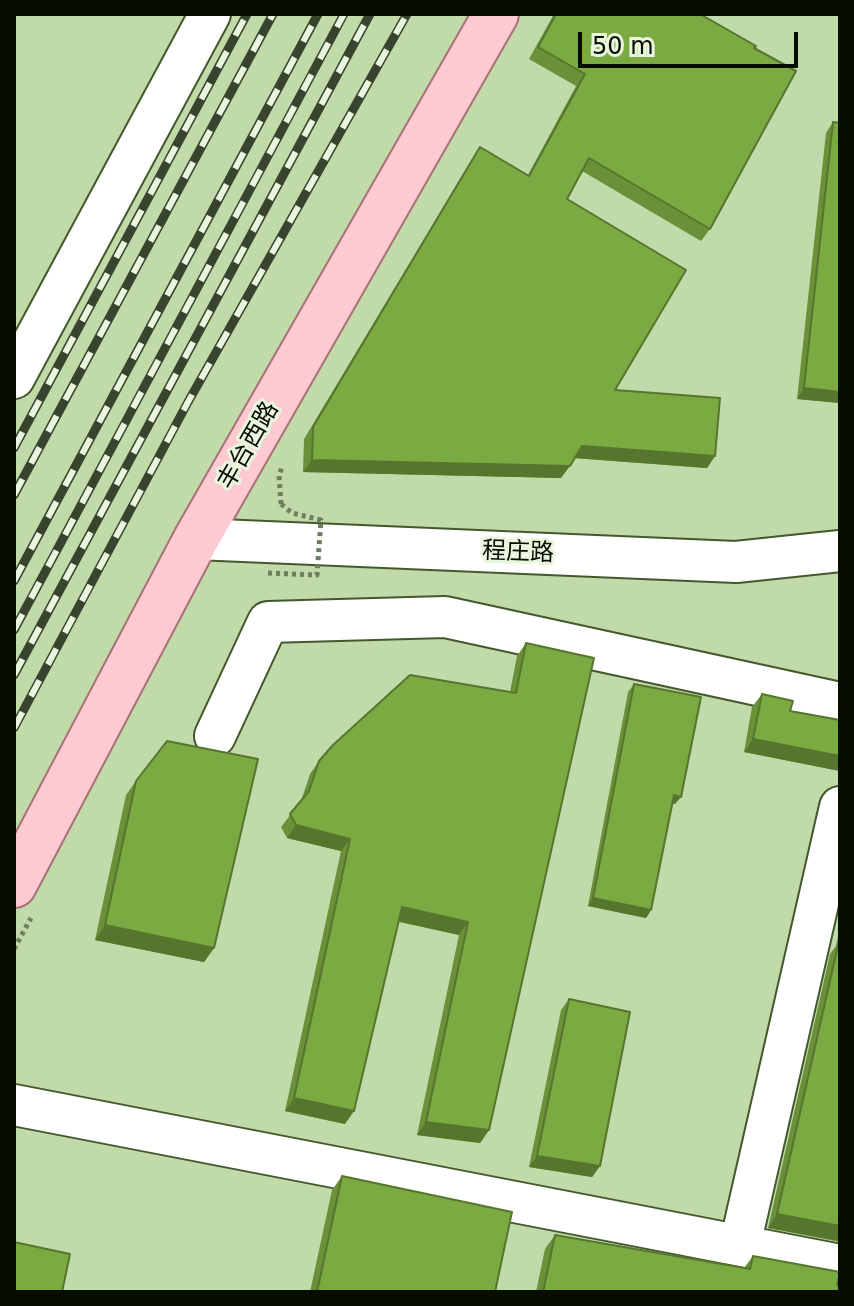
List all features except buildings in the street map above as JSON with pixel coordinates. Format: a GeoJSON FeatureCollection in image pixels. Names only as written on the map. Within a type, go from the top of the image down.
{"type":"FeatureCollection","features":[{"type":"Feature","properties":{"kind":"main road","name":"丰台西路"},"geometry":{"type":"LineString","coordinates":[[14,885],[196,539],[496,14]]}},
{"type":"Feature","properties":{"kind":"street"},"geometry":{"type":"LineString","coordinates":[[14,378],[210,14]]}},
{"type":"Feature","properties":{"kind":"street","name":"程庄路"},"geometry":{"type":"LineString","coordinates":[[196,539],[736,562],[840,551]]}},
{"type":"Feature","properties":{"kind":"street"},"geometry":{"type":"LineString","coordinates":[[215,736],[268,622],[445,617],[840,703]]}},
{"type":"Feature","properties":{"kind":"street"},"geometry":{"type":"LineString","coordinates":[[740,1245],[840,807]]}},
{"type":"Feature","properties":{"kind":"street"},"geometry":{"type":"LineString","coordinates":[[14,1105],[840,1265]]}},
{"type":"Feature","properties":{"kind":"path"},"geometry":{"type":"LineString","coordinates":[[268,573],[317,575],[321,520],[292,513],[281,504]]}},
{"type":"Feature","properties":{"kind":"railway"},"geometry":{"type":"LineString","coordinates":[[14,448],[247,14]]}},
{"type":"Feature","properties":{"kind":"railway"},"geometry":{"type":"LineString","coordinates":[[14,495],[273,14]]}},
{"type":"Feature","properties":{"kind":"railway"},"geometry":{"type":"LineString","coordinates":[[14,581],[318,14]]}},
{"type":"Feature","properties":{"kind":"railway"},"geometry":{"type":"LineString","coordinates":[[14,630],[344,14]]}},
{"type":"Feature","properties":{"kind":"railway"},"geometry":{"type":"LineString","coordinates":[[14,675],[370,14]]}},
{"type":"Feature","properties":{"kind":"railway"},"geometry":{"type":"LineString","coordinates":[[14,728],[188,402],[407,14]]}}]}
